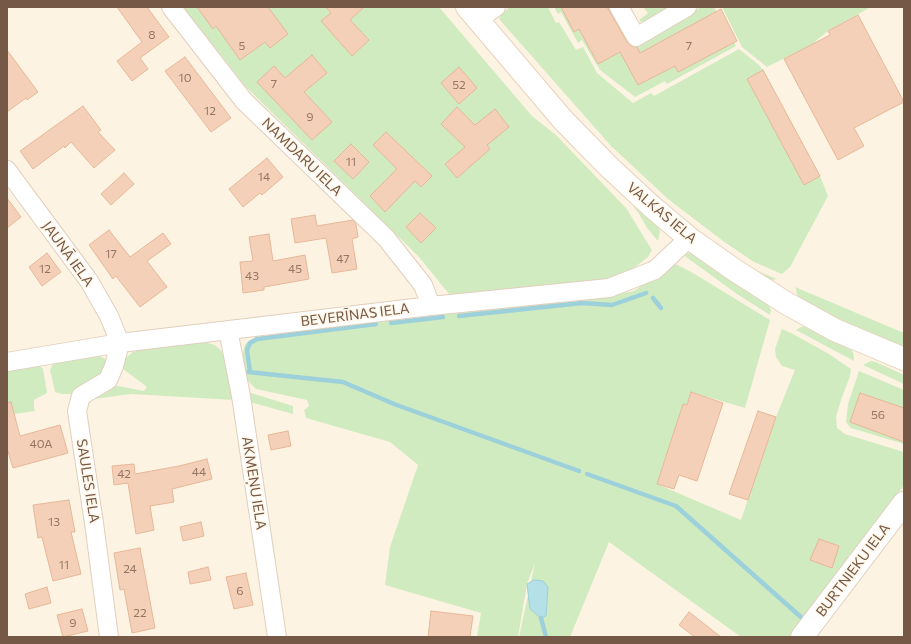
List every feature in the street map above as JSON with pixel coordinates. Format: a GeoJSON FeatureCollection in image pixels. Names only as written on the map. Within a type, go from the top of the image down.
{"type":"FeatureCollection","features":[{"type":"Feature","properties":{"kind":"main road","name":"VALKAS IELA"},"geometry":{"type":"LineString","coordinates":[[472,13],[563,120],[608,166],[651,206],[689,238],[733,270],[786,303],[835,330],[904,359]]}},
{"type":"Feature","properties":{"kind":"main road","name":"BURTNIEKU IELA"},"geometry":{"type":"LineString","coordinates":[[802,637],[904,503]]}},
{"type":"Feature","properties":{"kind":"street","name":"NAMDARU IELA"},"geometry":{"type":"LineString","coordinates":[[171,7],[244,101],[386,238],[423,285],[431,306]]}},
{"type":"Feature","properties":{"kind":"street"},"geometry":{"type":"LineString","coordinates":[[472,13],[496,7]]}},
{"type":"Feature","properties":{"kind":"street"},"geometry":{"type":"LineString","coordinates":[[619,7],[636,37],[687,7]]}},
{"type":"Feature","properties":{"kind":"street","name":"JAUNĀ IELA"},"geometry":{"type":"LineString","coordinates":[[7,170],[89,281],[109,316],[120,343]]}},
{"type":"Feature","properties":{"kind":"street","name":"BEVERĪNAS IELA"},"geometry":{"type":"LineString","coordinates":[[7,362],[120,343],[431,306],[609,288],[655,270],[689,238]]}},
{"type":"Feature","properties":{"kind":"street","name":"AKMEŅU IELA"},"geometry":{"type":"LineString","coordinates":[[228,330],[243,412],[277,637]]}},
{"type":"Feature","properties":{"kind":"street","name":"SAULES IELA"},"geometry":{"type":"LineString","coordinates":[[110,637],[77,411],[82,396],[108,380],[114,366],[120,343]]}},
{"type":"Feature","properties":{"kind":"green space"},"geometry":{"type":"Polygon","coordinates":[[[183,7],[439,7],[532,116],[556,135],[626,208],[652,250],[648,257],[631,270],[617,276],[564,287],[449,294],[419,257],[246,87],[183,7]]]}},
{"type":"Feature","properties":{"kind":"green space"},"geometry":{"type":"Polygon","coordinates":[[[510,7],[548,7],[556,23],[559,22],[576,50],[583,47],[597,73],[633,103],[651,93],[654,96],[739,49],[759,65],[820,176],[828,196],[790,267],[782,274],[754,262],[723,241],[668,199],[611,146],[499,19],[501,14],[510,7]]]}},
{"type":"Feature","properties":{"kind":"green space"},"geometry":{"type":"Polygon","coordinates":[[[554,7],[609,7],[635,43],[701,7],[714,7],[736,46],[667,84],[665,81],[635,97],[600,70],[582,40],[578,43],[561,12],[558,14],[554,7]]]}},
{"type":"Feature","properties":{"kind":"green space"},"geometry":{"type":"Polygon","coordinates":[[[643,7],[674,7],[648,22],[642,22],[639,20],[648,13],[643,7]]]}},
{"type":"Feature","properties":{"kind":"green space"},"geometry":{"type":"Polygon","coordinates":[[[722,7],[869,8],[828,31],[811,45],[767,67],[742,47],[722,7]]]}},
{"type":"Feature","properties":{"kind":"green space"},"geometry":{"type":"Polygon","coordinates":[[[619,161],[669,206],[712,241],[755,270],[777,279],[768,281],[752,272],[668,208],[619,161]]]}},
{"type":"Feature","properties":{"kind":"green space"},"geometry":{"type":"Polygon","coordinates":[[[605,177],[657,223],[660,231],[658,241],[647,228],[630,201],[605,177]]]}},
{"type":"Feature","properties":{"kind":"green space"},"geometry":{"type":"Polygon","coordinates":[[[691,253],[698,256],[767,303],[771,310],[770,315],[737,294],[682,254],[691,253]]]}},
{"type":"Feature","properties":{"kind":"green space"},"geometry":{"type":"Polygon","coordinates":[[[670,261],[693,273],[770,320],[745,408],[691,392],[687,405],[683,404],[657,484],[741,520],[776,417],[795,370],[782,366],[776,357],[775,349],[782,329],[829,354],[851,369],[836,417],[837,428],[845,434],[904,452],[904,485],[790,637],[741,637],[609,542],[570,637],[519,637],[535,563],[527,584],[518,637],[477,637],[481,613],[385,585],[390,547],[418,465],[390,442],[306,418],[304,410],[309,406],[307,400],[256,389],[247,380],[242,362],[245,344],[259,337],[378,320],[599,298],[634,291],[662,271],[670,261]]]}},
{"type":"Feature","properties":{"kind":"green space"},"geometry":{"type":"Polygon","coordinates":[[[795,287],[904,333],[904,351],[864,335],[798,297],[795,287]]]}},
{"type":"Feature","properties":{"kind":"green space"},"geometry":{"type":"Polygon","coordinates":[[[807,326],[852,350],[854,361],[796,330],[807,326]]]}},
{"type":"Feature","properties":{"kind":"green space"},"geometry":{"type":"Polygon","coordinates":[[[205,342],[215,345],[225,354],[234,400],[131,394],[94,399],[85,407],[87,399],[110,387],[118,386],[144,391],[147,387],[123,369],[122,361],[133,352],[148,348],[205,342]]]}},
{"type":"Feature","properties":{"kind":"green space"},"geometry":{"type":"Polygon","coordinates":[[[98,355],[105,359],[108,369],[73,394],[62,394],[55,392],[50,370],[53,363],[98,355]]]}},
{"type":"Feature","properties":{"kind":"green space"},"geometry":{"type":"Polygon","coordinates":[[[871,361],[904,375],[904,384],[863,365],[871,361]]]}},
{"type":"Feature","properties":{"kind":"green space"},"geometry":{"type":"Polygon","coordinates":[[[37,363],[43,369],[47,393],[34,400],[35,411],[8,415],[7,369],[37,363]]]}},
{"type":"Feature","properties":{"kind":"green space"},"geometry":{"type":"Polygon","coordinates":[[[859,371],[904,390],[904,444],[851,428],[846,422],[848,404],[859,371]]]}},
{"type":"Feature","properties":{"kind":"green space"},"geometry":{"type":"Polygon","coordinates":[[[248,392],[293,406],[293,414],[250,402],[248,392]]]}},
{"type":"Feature","properties":{"kind":"water"},"geometry":{"type":"Polygon","coordinates":[[[534,580],[543,581],[548,587],[546,616],[541,618],[530,609],[527,584],[534,580]]]}},
{"type":"Feature","properties":{"kind":"building"},"geometry":{"type":"Polygon","coordinates":[[[117,7],[147,7],[169,37],[140,58],[148,69],[132,81],[117,61],[142,42],[117,7]]]}},
{"type":"Feature","properties":{"kind":"building"},"geometry":{"type":"Polygon","coordinates":[[[197,7],[268,7],[288,34],[270,48],[265,42],[240,60],[216,26],[213,29],[197,7]]]}},
{"type":"Feature","properties":{"kind":"building"},"geometry":{"type":"Polygon","coordinates":[[[326,7],[364,7],[350,20],[369,40],[352,56],[321,21],[331,13],[326,7]]]}},
{"type":"Feature","properties":{"kind":"building"},"geometry":{"type":"Polygon","coordinates":[[[561,7],[607,7],[627,42],[631,46],[637,47],[640,53],[721,9],[737,41],[678,72],[675,66],[638,85],[620,52],[598,64],[579,29],[574,32],[561,7]]]}},
{"type":"Feature","properties":{"kind":"building"},"geometry":{"type":"Polygon","coordinates":[[[858,15],[904,102],[854,128],[864,146],[838,160],[784,59],[830,35],[828,31],[858,15]]]}},
{"type":"Feature","properties":{"kind":"building"},"geometry":{"type":"Polygon","coordinates":[[[7,50],[38,92],[27,100],[26,98],[7,112],[7,50]]]}},
{"type":"Feature","properties":{"kind":"building"},"geometry":{"type":"Polygon","coordinates":[[[312,55],[327,73],[304,92],[332,122],[312,140],[257,82],[274,66],[285,78],[312,55]]]}},
{"type":"Feature","properties":{"kind":"building"},"geometry":{"type":"Polygon","coordinates":[[[185,57],[231,118],[211,132],[165,71],[185,57]]]}},
{"type":"Feature","properties":{"kind":"building"},"geometry":{"type":"Polygon","coordinates":[[[459,67],[477,88],[459,104],[441,83],[459,67]]]}},
{"type":"Feature","properties":{"kind":"building"},"geometry":{"type":"Polygon","coordinates":[[[763,70],[820,176],[804,185],[747,79],[763,70]]]}},
{"type":"Feature","properties":{"kind":"building"},"geometry":{"type":"Polygon","coordinates":[[[83,106],[101,130],[98,132],[115,150],[94,168],[71,142],[65,148],[64,146],[33,169],[20,151],[83,106]]]}},
{"type":"Feature","properties":{"kind":"building"},"geometry":{"type":"Polygon","coordinates":[[[457,107],[475,125],[495,109],[509,127],[487,145],[490,149],[457,178],[445,164],[465,147],[441,124],[457,107]]]}},
{"type":"Feature","properties":{"kind":"building"},"geometry":{"type":"Polygon","coordinates":[[[386,132],[432,176],[421,187],[415,181],[385,212],[370,196],[397,169],[373,145],[386,132]]]}},
{"type":"Feature","properties":{"kind":"building"},"geometry":{"type":"Polygon","coordinates":[[[351,144],[369,162],[353,179],[334,161],[351,144]]]}},
{"type":"Feature","properties":{"kind":"building"},"geometry":{"type":"Polygon","coordinates":[[[267,158],[283,177],[262,195],[260,193],[243,207],[229,189],[267,158]]]}},
{"type":"Feature","properties":{"kind":"building"},"geometry":{"type":"Polygon","coordinates":[[[124,173],[134,184],[111,205],[101,194],[124,173]]]}},
{"type":"Feature","properties":{"kind":"building"},"geometry":{"type":"Polygon","coordinates":[[[7,198],[21,217],[7,228],[7,198]]]}},
{"type":"Feature","properties":{"kind":"building"},"geometry":{"type":"Polygon","coordinates":[[[420,213],[436,228],[421,243],[406,227],[420,213]]]}},
{"type":"Feature","properties":{"kind":"building"},"geometry":{"type":"Polygon","coordinates":[[[315,215],[317,226],[353,220],[356,224],[358,237],[352,239],[357,269],[332,273],[326,238],[295,243],[291,219],[315,215]]]}},
{"type":"Feature","properties":{"kind":"building"},"geometry":{"type":"Polygon","coordinates":[[[109,230],[130,257],[163,233],[171,244],[147,261],[167,287],[140,307],[116,276],[113,279],[89,245],[109,230]]]}},
{"type":"Feature","properties":{"kind":"building"},"geometry":{"type":"Polygon","coordinates":[[[269,234],[273,261],[305,255],[309,279],[264,287],[264,290],[243,293],[240,262],[253,261],[249,237],[269,234]]]}},
{"type":"Feature","properties":{"kind":"building"},"geometry":{"type":"Polygon","coordinates":[[[47,253],[61,272],[42,286],[29,267],[47,253]]]}},
{"type":"Feature","properties":{"kind":"building"},"geometry":{"type":"Polygon","coordinates":[[[691,392],[723,403],[697,481],[679,475],[674,489],[657,484],[683,404],[687,405],[691,392]]]}},
{"type":"Feature","properties":{"kind":"building"},"geometry":{"type":"Polygon","coordinates":[[[860,393],[904,408],[904,442],[850,422],[860,393]]]}},
{"type":"Feature","properties":{"kind":"building"},"geometry":{"type":"Polygon","coordinates":[[[11,402],[20,436],[60,425],[68,453],[13,468],[7,448],[7,403],[11,402]]]}},
{"type":"Feature","properties":{"kind":"building"},"geometry":{"type":"Polygon","coordinates":[[[758,411],[776,417],[748,500],[729,494],[758,411]]]}},
{"type":"Feature","properties":{"kind":"building"},"geometry":{"type":"Polygon","coordinates":[[[288,431],[291,446],[271,450],[268,435],[288,431]]]}},
{"type":"Feature","properties":{"kind":"building"},"geometry":{"type":"Polygon","coordinates":[[[207,459],[212,479],[172,489],[174,502],[150,506],[154,530],[136,534],[128,483],[114,485],[112,466],[134,464],[135,474],[207,459]]]}},
{"type":"Feature","properties":{"kind":"building"},"geometry":{"type":"Polygon","coordinates":[[[69,500],[75,532],[71,532],[81,574],[53,581],[42,537],[38,538],[33,505],[69,500]]]}},
{"type":"Feature","properties":{"kind":"building"},"geometry":{"type":"Polygon","coordinates":[[[201,522],[204,536],[183,541],[180,527],[201,522]]]}},
{"type":"Feature","properties":{"kind":"building"},"geometry":{"type":"Polygon","coordinates":[[[819,539],[839,546],[832,568],[810,560],[819,539]]]}},
{"type":"Feature","properties":{"kind":"building"},"geometry":{"type":"Polygon","coordinates":[[[140,548],[155,628],[132,633],[124,589],[120,590],[114,553],[140,548]]]}},
{"type":"Feature","properties":{"kind":"building"},"geometry":{"type":"Polygon","coordinates":[[[208,567],[211,580],[190,584],[188,572],[208,567]]]}},
{"type":"Feature","properties":{"kind":"building"},"geometry":{"type":"Polygon","coordinates":[[[246,573],[253,605],[234,609],[226,577],[246,573]]]}},
{"type":"Feature","properties":{"kind":"building"},"geometry":{"type":"Polygon","coordinates":[[[47,587],[51,603],[29,609],[25,594],[47,587]]]}},
{"type":"Feature","properties":{"kind":"building"},"geometry":{"type":"Polygon","coordinates":[[[82,609],[88,631],[63,637],[57,615],[82,609]]]}},
{"type":"Feature","properties":{"kind":"building"},"geometry":{"type":"Polygon","coordinates":[[[431,611],[473,616],[470,637],[428,637],[431,611]]]}},
{"type":"Feature","properties":{"kind":"building"},"geometry":{"type":"Polygon","coordinates":[[[689,612],[721,637],[695,637],[679,625],[689,612]]]}},
{"type":"Feature","properties":{"kind":"waterway"},"geometry":{"type":"LineString","coordinates":[[459,316],[582,303],[612,305],[646,293]]}},
{"type":"Feature","properties":{"kind":"waterway"},"geometry":{"type":"LineString","coordinates":[[653,298],[661,308]]}},
{"type":"Feature","properties":{"kind":"waterway"},"geometry":{"type":"LineString","coordinates":[[391,323],[443,317]]}},
{"type":"Feature","properties":{"kind":"waterway"},"geometry":{"type":"LineString","coordinates":[[250,372],[247,350],[250,343],[257,339],[376,324]]}},
{"type":"Feature","properties":{"kind":"waterway"},"geometry":{"type":"LineString","coordinates":[[248,372],[343,382],[394,404],[579,471]]}},
{"type":"Feature","properties":{"kind":"waterway"},"geometry":{"type":"LineString","coordinates":[[587,474],[676,506],[802,618]]}},
{"type":"Feature","properties":{"kind":"waterway"},"geometry":{"type":"LineString","coordinates":[[541,618],[546,637]]}}]}
